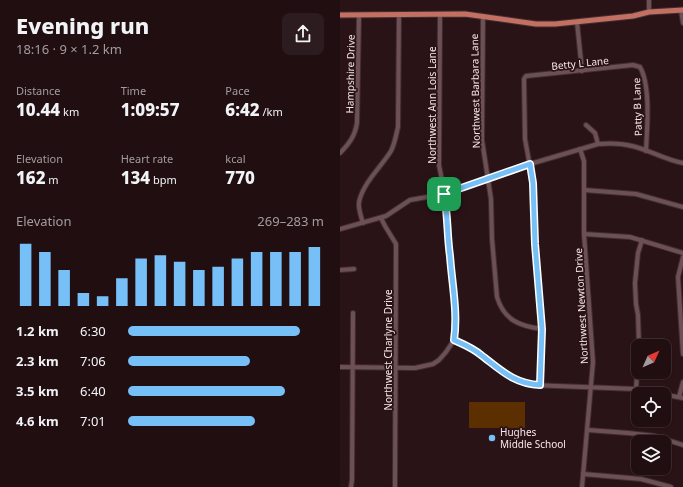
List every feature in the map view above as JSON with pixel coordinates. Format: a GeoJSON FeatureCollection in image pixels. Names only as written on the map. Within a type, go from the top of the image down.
{"type":"FeatureCollection","features":[{"type":"Feature","properties":{"kind":"main road"},"geometry":{"type":"LineString","coordinates":[[340,15],[465,14],[536,24],[555,24],[633,16],[650,12],[682,10]]}},
{"type":"Feature","properties":{"kind":"street"},"geometry":{"type":"LineString","coordinates":[[649,0],[650,12]]}},
{"type":"Feature","properties":{"kind":"street"},"geometry":{"type":"LineString","coordinates":[[682,10],[683,24]]}},
{"type":"Feature","properties":{"kind":"street"},"geometry":{"type":"LineString","coordinates":[[363,223],[359,209],[361,196],[390,152],[394,144],[398,127],[399,14]]}},
{"type":"Feature","properties":{"kind":"street","name":"Northwest Ann Lois Lane"},"geometry":{"type":"LineString","coordinates":[[440,14],[439,165],[448,212],[449,254],[456,313],[454,340]]}},
{"type":"Feature","properties":{"kind":"street","name":"Hampshire Drive"},"geometry":{"type":"LineString","coordinates":[[340,153],[349,144],[353,137],[357,123],[359,15]]}},
{"type":"Feature","properties":{"kind":"street","name":"Northwest Barbara Lane"},"geometry":{"type":"LineString","coordinates":[[483,17],[482,140],[491,199],[492,239],[497,297],[500,306],[511,320],[522,325],[542,329]]}},
{"type":"Feature","properties":{"kind":"street"},"geometry":{"type":"LineString","coordinates":[[577,22],[582,71]]}},
{"type":"Feature","properties":{"kind":"street","name":"Betty L Lane"},"geometry":{"type":"LineString","coordinates":[[530,164],[525,139],[524,79],[526,76],[637,66]]}},
{"type":"Feature","properties":{"kind":"street","name":"Patty B Lane"},"geometry":{"type":"LineString","coordinates":[[637,66],[640,67],[644,73],[645,80],[647,122],[646,151]]}},
{"type":"Feature","properties":{"kind":"street"},"geometry":{"type":"LineString","coordinates":[[586,125],[596,134],[598,144]]}},
{"type":"Feature","properties":{"kind":"street"},"geometry":{"type":"LineString","coordinates":[[340,229],[381,218],[410,200],[444,194],[530,164],[598,144],[607,143],[633,146],[657,156],[683,163]]}},
{"type":"Feature","properties":{"kind":"street","name":"Northwest Newton Drive"},"geometry":{"type":"LineString","coordinates":[[580,149],[584,161],[584,234],[592,343],[592,387],[582,487]]}},
{"type":"Feature","properties":{"kind":"street"},"geometry":{"type":"LineString","coordinates":[[530,164],[533,183],[535,244],[542,329],[540,385]]}},
{"type":"Feature","properties":{"kind":"street"},"geometry":{"type":"LineString","coordinates":[[584,190],[636,194],[683,207]]}},
{"type":"Feature","properties":{"kind":"street","name":"Northwest Charlyne Drive"},"geometry":{"type":"LineString","coordinates":[[381,218],[384,226],[396,244],[395,487]]}},
{"type":"Feature","properties":{"kind":"street"},"geometry":{"type":"LineString","coordinates":[[584,234],[611,235],[642,240],[683,253]]}},
{"type":"Feature","properties":{"kind":"street"},"geometry":{"type":"LineString","coordinates":[[639,339],[638,315],[634,283],[638,253],[642,240]]}},
{"type":"Feature","properties":{"kind":"street"},"geometry":{"type":"LineString","coordinates":[[683,257],[678,277],[683,354]]}},
{"type":"Feature","properties":{"kind":"street"},"geometry":{"type":"LineString","coordinates":[[340,270],[354,269]]}},
{"type":"Feature","properties":{"kind":"street"},"geometry":{"type":"LineString","coordinates":[[351,487],[353,313]]}},
{"type":"Feature","properties":{"kind":"street"},"geometry":{"type":"LineString","coordinates":[[340,367],[415,368],[433,364],[446,352],[454,340],[474,350],[516,381],[530,385],[631,389]]}},
{"type":"Feature","properties":{"kind":"street"},"geometry":{"type":"LineString","coordinates":[[671,396],[681,398],[683,382]]}},
{"type":"Feature","properties":{"kind":"street"},"geometry":{"type":"LineString","coordinates":[[588,430],[654,436],[683,445]]}},
{"type":"Feature","properties":{"kind":"street"},"geometry":{"type":"LineString","coordinates":[[583,474],[641,479],[672,487]]}},
{"type":"Feature","properties":{"kind":"shaded area"},"geometry":{"type":"Polygon","coordinates":[[[469,402],[525,402],[525,428],[469,428],[469,402]]]}},
{"type":"Feature","properties":{"kind":"place","name":"Hughes Middle School"},"geometry":{"type":"Point","coordinates":[492,438]}},
{"type":"Feature","properties":{"kind":"route"},"geometry":{"type":"LineString","coordinates":[[530,164],[533,183],[535,244],[542,329],[540,385],[530,385],[516,381],[474,350],[454,340],[456,313],[449,254],[448,212],[444,194],[530,164]]}}]}
